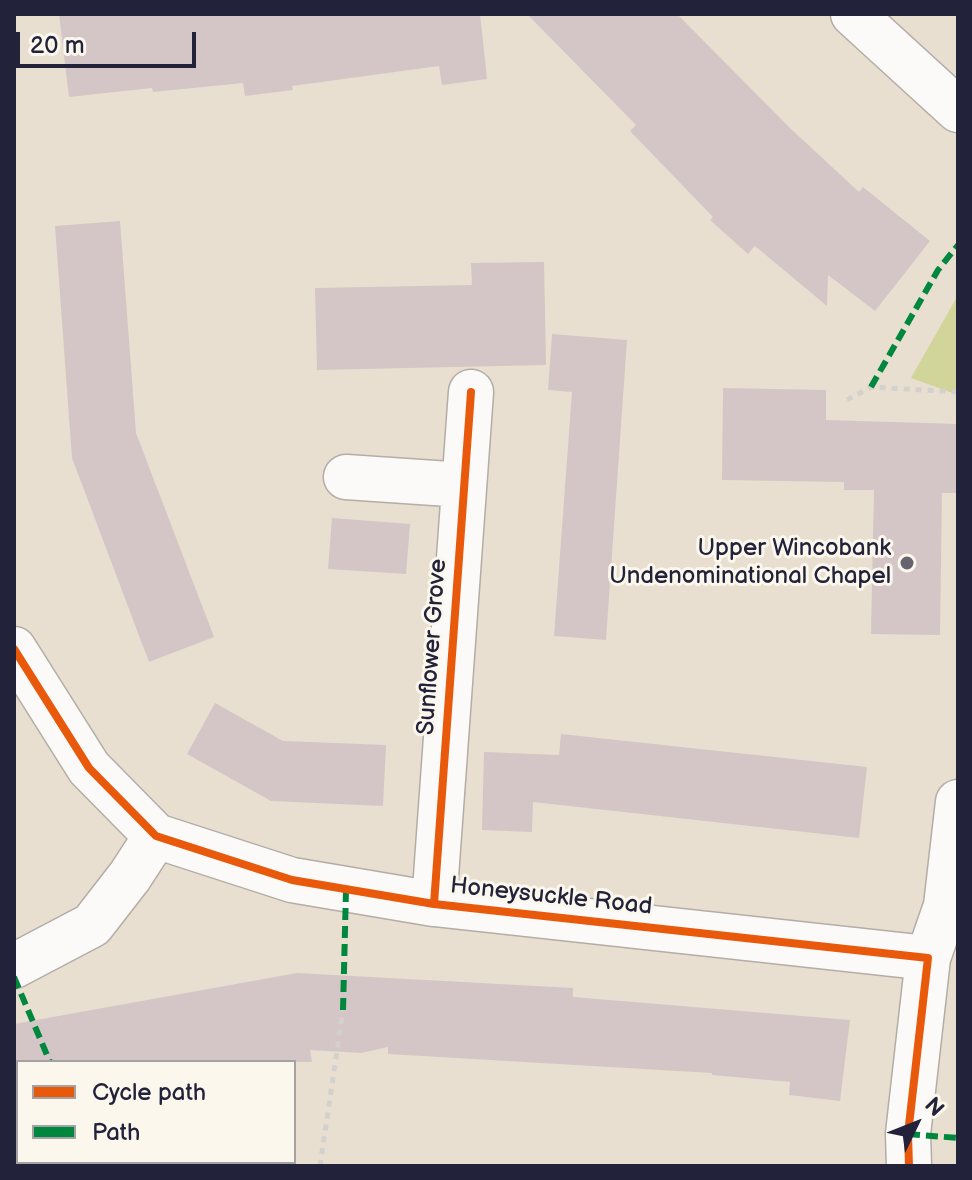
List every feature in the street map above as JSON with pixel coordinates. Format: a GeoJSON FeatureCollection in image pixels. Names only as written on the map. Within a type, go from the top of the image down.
{"type":"FeatureCollection","features":[{"type":"Feature","properties":{"kind":"street"},"geometry":{"type":"LineString","coordinates":[[853,14],[958,110]]}},
{"type":"Feature","properties":{"kind":"street","name":"Sunflower Grove"},"geometry":{"type":"LineString","coordinates":[[434,904],[471,392]]}},
{"type":"Feature","properties":{"kind":"street"},"geometry":{"type":"LineString","coordinates":[[346,477],[464,485]]}},
{"type":"Feature","properties":{"kind":"street","name":"Honeysuckle Road"},"geometry":{"type":"LineString","coordinates":[[14,649],[89,768],[156,836],[292,880],[434,904],[928,958]]}},
{"type":"Feature","properties":{"kind":"street"},"geometry":{"type":"LineString","coordinates":[[909,1166],[908,1134],[928,958],[946,906],[958,802]]}},
{"type":"Feature","properties":{"kind":"street"},"geometry":{"type":"LineString","coordinates":[[14,966],[92,925],[156,836]]}},
{"type":"Feature","properties":{"kind":"path"},"geometry":{"type":"LineString","coordinates":[[847,400],[871,387],[958,392]]}},
{"type":"Feature","properties":{"kind":"path"},"geometry":{"type":"LineString","coordinates":[[320,1166],[343,1010]]}},
{"type":"Feature","properties":{"kind":"green space"},"geometry":{"type":"Polygon","coordinates":[[[958,295],[958,395],[911,378],[958,295]]]}},
{"type":"Feature","properties":{"kind":"building"},"geometry":{"type":"Polygon","coordinates":[[[59,14],[480,14],[487,79],[442,85],[439,66],[292,86],[293,90],[245,96],[243,83],[69,97],[59,14]]]}},
{"type":"Feature","properties":{"kind":"building"},"geometry":{"type":"Polygon","coordinates":[[[527,14],[677,14],[791,129],[859,192],[863,187],[930,241],[875,311],[828,275],[827,306],[755,246],[748,254],[710,220],[713,217],[630,131],[636,125],[527,14]]]}},
{"type":"Feature","properties":{"kind":"building"},"geometry":{"type":"Polygon","coordinates":[[[120,221],[136,433],[214,637],[149,662],[72,458],[55,226],[120,221]]]}},
{"type":"Feature","properties":{"kind":"building"},"geometry":{"type":"Polygon","coordinates":[[[544,262],[546,365],[317,370],[315,288],[472,285],[471,263],[544,262]]]}},
{"type":"Feature","properties":{"kind":"building"},"geometry":{"type":"Polygon","coordinates":[[[552,334],[627,340],[606,640],[554,636],[572,392],[548,390],[552,334]]]}},
{"type":"Feature","properties":{"kind":"building","name":"Upper Wincobank Undenominational Chapel"},"geometry":{"type":"Polygon","coordinates":[[[723,388],[826,390],[826,420],[958,424],[958,493],[942,493],[940,635],[871,634],[874,490],[844,490],[844,482],[722,480],[723,388]]]}},
{"type":"Feature","properties":{"kind":"building"},"geometry":{"type":"Polygon","coordinates":[[[332,518],[410,524],[406,574],[328,569],[332,518]]]}},
{"type":"Feature","properties":{"kind":"building"},"geometry":{"type":"Polygon","coordinates":[[[215,703],[283,741],[386,745],[383,806],[271,801],[187,754],[215,703]]]}},
{"type":"Feature","properties":{"kind":"building"},"geometry":{"type":"Polygon","coordinates":[[[561,734],[867,767],[859,838],[533,802],[532,832],[482,830],[484,752],[559,755],[561,734]]]}},
{"type":"Feature","properties":{"kind":"building"},"geometry":{"type":"Polygon","coordinates":[[[297,973],[573,988],[573,997],[850,1020],[840,1101],[789,1095],[790,1082],[712,1073],[388,1054],[388,1047],[361,1053],[310,1050],[312,1062],[14,1062],[14,1024],[297,973]]]}},
{"type":"Feature","properties":{"kind":"marked path"},"geometry":{"type":"LineString","coordinates":[[871,387],[938,270],[958,245]]}},
{"type":"Feature","properties":{"kind":"marked path"},"geometry":{"type":"LineString","coordinates":[[343,1010],[346,890]]}},
{"type":"Feature","properties":{"kind":"marked path"},"geometry":{"type":"LineString","coordinates":[[14,977],[49,1060]]}},
{"type":"Feature","properties":{"kind":"marked path"},"geometry":{"type":"LineString","coordinates":[[908,1134],[958,1138]]}},
{"type":"Feature","properties":{"kind":"cycle path"},"geometry":{"type":"LineString","coordinates":[[434,904],[471,392]]}},
{"type":"Feature","properties":{"kind":"cycle path"},"geometry":{"type":"LineString","coordinates":[[14,649],[89,768],[156,836],[292,880],[434,904],[928,958],[908,1134],[909,1166]]}},
{"type":"Feature","properties":{"kind":"place","name":"Upper Wincobank Undenominational Chapel"},"geometry":{"type":"Point","coordinates":[907,563]}}]}
